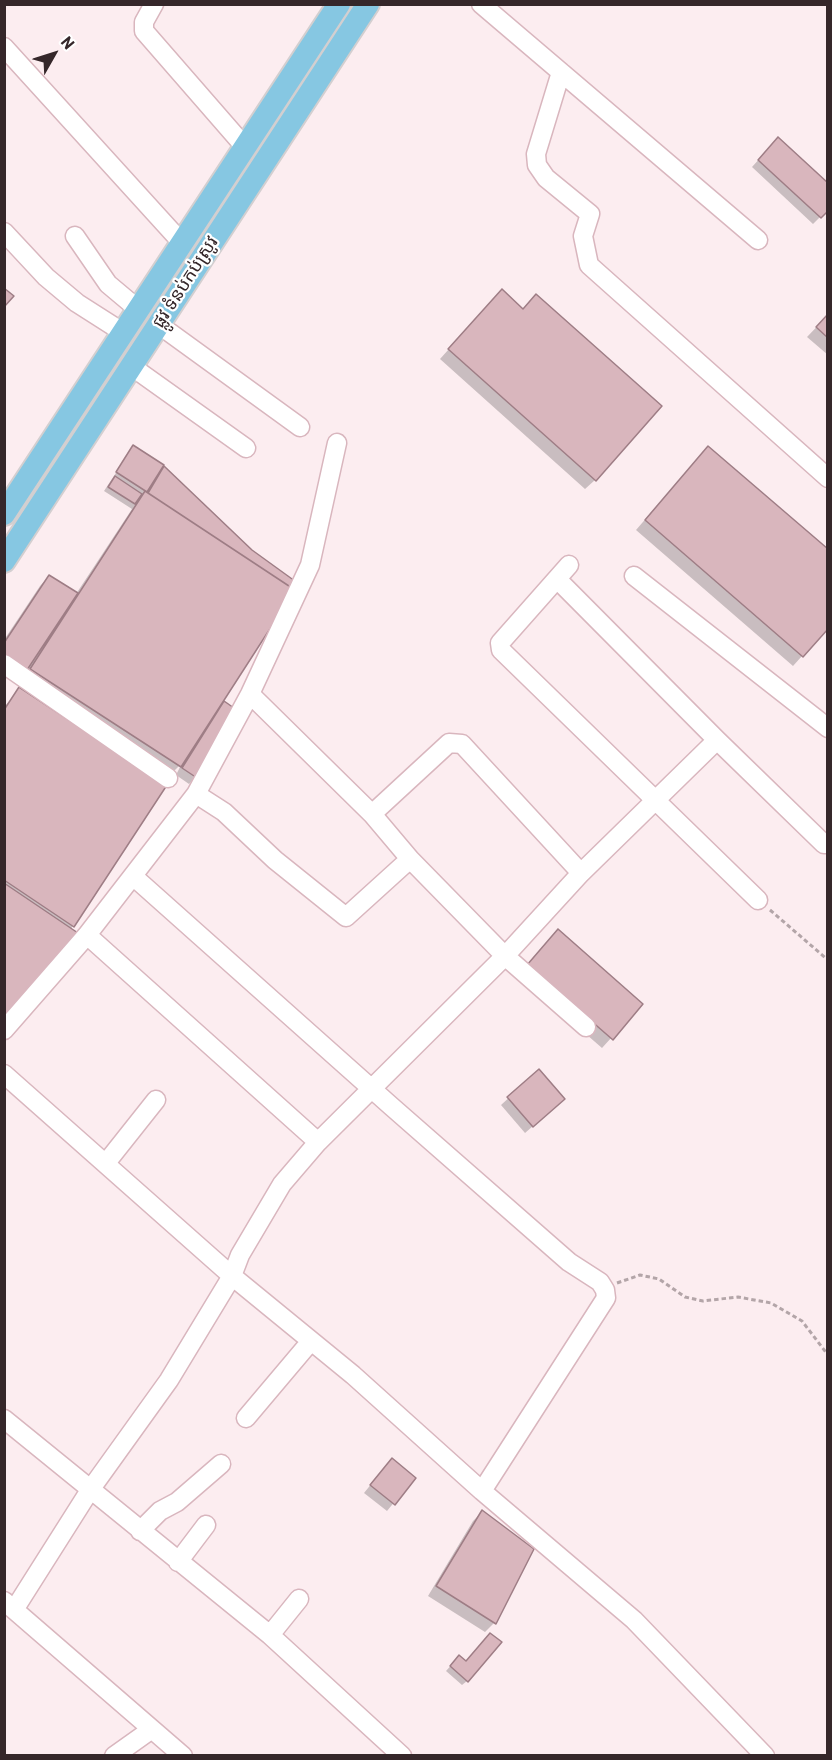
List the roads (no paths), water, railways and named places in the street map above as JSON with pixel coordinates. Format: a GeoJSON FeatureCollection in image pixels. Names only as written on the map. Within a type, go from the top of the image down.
{"type":"FeatureCollection","features":[{"type":"Feature","properties":{"kind":"main road","name":"ផ្លូវ ទំនប់កប់ស្រូវ"},"geometry":{"type":"LineString","coordinates":[[4,514],[339,4]]}},
{"type":"Feature","properties":{"kind":"main road","name":"ផ្លូវ ទំនប់កប់ស្រូវ"},"geometry":{"type":"LineString","coordinates":[[4,561],[368,4]]}},
{"type":"Feature","properties":{"kind":"street"},"geometry":{"type":"LineString","coordinates":[[154,4],[144,22],[144,31],[245,147]]}},
{"type":"Feature","properties":{"kind":"street"},"geometry":{"type":"LineString","coordinates":[[481,4],[758,240]]}},
{"type":"Feature","properties":{"kind":"street"},"geometry":{"type":"LineString","coordinates":[[4,47],[183,244]]}},
{"type":"Feature","properties":{"kind":"street"},"geometry":{"type":"LineString","coordinates":[[561,72],[536,154],[537,165],[546,178],[590,214],[583,236],[589,265],[828,478]]}},
{"type":"Feature","properties":{"kind":"street"},"geometry":{"type":"LineString","coordinates":[[4,232],[46,277],[77,303],[124,333]]}},
{"type":"Feature","properties":{"kind":"street"},"geometry":{"type":"LineString","coordinates":[[75,236],[108,284],[140,310]]}},
{"type":"Feature","properties":{"kind":"street"},"geometry":{"type":"LineString","coordinates":[[158,324],[300,427]]}},
{"type":"Feature","properties":{"kind":"street"},"geometry":{"type":"LineString","coordinates":[[131,366],[246,447]]}},
{"type":"Feature","properties":{"kind":"street"},"geometry":{"type":"LineString","coordinates":[[4,1030],[87,935],[196,794],[250,694],[310,565],[337,443]]}},
{"type":"Feature","properties":{"kind":"street"},"geometry":{"type":"LineString","coordinates":[[570,565],[500,643],[501,650],[758,900]]}},
{"type":"Feature","properties":{"kind":"street"},"geometry":{"type":"LineString","coordinates":[[634,576],[828,728]]}},
{"type":"Feature","properties":{"kind":"street"},"geometry":{"type":"LineString","coordinates":[[557,579],[717,740],[824,844],[828,844]]}},
{"type":"Feature","properties":{"kind":"street"},"geometry":{"type":"LineString","coordinates":[[4,664],[168,778]]}},
{"type":"Feature","properties":{"kind":"street"},"geometry":{"type":"LineString","coordinates":[[250,694],[372,814],[410,859],[505,956],[586,1027]]}},
{"type":"Feature","properties":{"kind":"street"},"geometry":{"type":"LineString","coordinates":[[183,1755],[9,1605],[169,1380],[232,1276],[240,1255],[282,1184],[318,1142],[505,956],[581,873],[657,802],[717,740]]}},
{"type":"Feature","properties":{"kind":"street"},"geometry":{"type":"LineString","coordinates":[[372,814],[448,743],[462,744],[581,873]]}},
{"type":"Feature","properties":{"kind":"street"},"geometry":{"type":"LineString","coordinates":[[196,794],[224,812],[275,860],[346,917],[410,859]]}},
{"type":"Feature","properties":{"kind":"street"},"geometry":{"type":"LineString","coordinates":[[134,877],[372,1090],[569,1262],[600,1282],[605,1290],[606,1298],[482,1491]]}},
{"type":"Feature","properties":{"kind":"street"},"geometry":{"type":"LineString","coordinates":[[87,935],[318,1142]]}},
{"type":"Feature","properties":{"kind":"street"},"geometry":{"type":"LineString","coordinates":[[4,1074],[232,1276],[353,1375],[482,1491],[634,1620],[765,1755]]}},
{"type":"Feature","properties":{"kind":"street"},"geometry":{"type":"LineString","coordinates":[[106,1163],[156,1100]]}},
{"type":"Feature","properties":{"kind":"street"},"geometry":{"type":"LineString","coordinates":[[246,1418],[311,1341]]}},
{"type":"Feature","properties":{"kind":"street"},"geometry":{"type":"LineString","coordinates":[[4,1419],[270,1635],[402,1755]]}},
{"type":"Feature","properties":{"kind":"street"},"geometry":{"type":"LineString","coordinates":[[140,1531],[160,1511],[177,1502],[221,1464]]}},
{"type":"Feature","properties":{"kind":"street"},"geometry":{"type":"LineString","coordinates":[[178,1562],[206,1525]]}},
{"type":"Feature","properties":{"kind":"street"},"geometry":{"type":"LineString","coordinates":[[270,1635],[299,1599]]}},
{"type":"Feature","properties":{"kind":"street"},"geometry":{"type":"LineString","coordinates":[[114,1755],[152,1729]]}}]}
